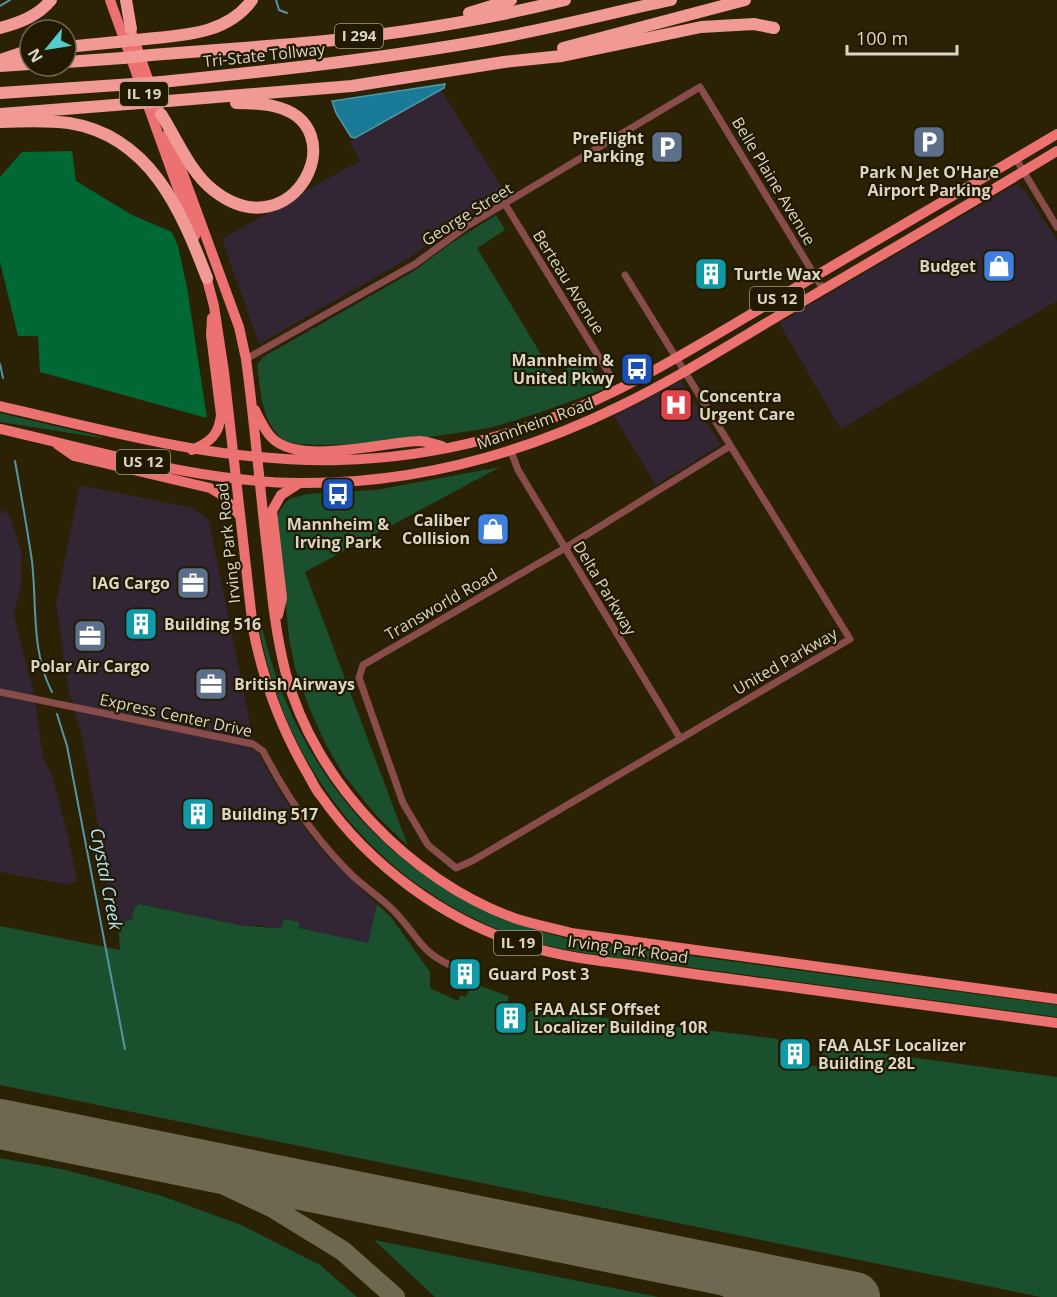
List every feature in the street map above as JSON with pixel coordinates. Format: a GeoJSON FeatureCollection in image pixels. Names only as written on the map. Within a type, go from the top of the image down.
{"type":"FeatureCollection","features":[{"type":"Feature","properties":{"kind":"highway"},"geometry":{"type":"LineString","coordinates":[[0,28],[30,18],[51,0]]}},
{"type":"Feature","properties":{"kind":"highway"},"geometry":{"type":"LineString","coordinates":[[126,0],[131,29]]}},
{"type":"Feature","properties":{"kind":"highway"},"geometry":{"type":"LineString","coordinates":[[78,46],[191,34],[221,26],[241,14],[252,0]]}},
{"type":"Feature","properties":{"kind":"highway"},"geometry":{"type":"LineString","coordinates":[[418,28],[511,0]]}},
{"type":"Feature","properties":{"kind":"highway","name":"Tri-State Tollway"},"geometry":{"type":"LineString","coordinates":[[78,61],[294,44],[418,28],[526,10],[565,0]]}},
{"type":"Feature","properties":{"kind":"highway","name":"Tri-State Tollway"},"geometry":{"type":"LineString","coordinates":[[0,93],[161,82],[309,68],[396,56],[491,40],[671,0]]}},
{"type":"Feature","properties":{"kind":"highway"},"geometry":{"type":"LineString","coordinates":[[504,63],[745,0]]}},
{"type":"Feature","properties":{"kind":"highway"},"geometry":{"type":"LineString","coordinates":[[166,107],[352,86],[562,56],[701,27],[754,24],[774,28]]}},
{"type":"Feature","properties":{"kind":"highway"},"geometry":{"type":"LineString","coordinates":[[0,60],[18,54]]}},
{"type":"Feature","properties":{"kind":"highway"},"geometry":{"type":"LineString","coordinates":[[0,66],[18,65]]}},
{"type":"Feature","properties":{"kind":"highway"},"geometry":{"type":"LineString","coordinates":[[0,114],[140,105],[166,107],[249,103],[274,106],[293,114],[303,123],[314,143],[313,158],[307,177],[301,187],[277,204],[265,208],[236,203],[205,183],[192,165],[166,107]]}},
{"type":"Feature","properties":{"kind":"highway"},"geometry":{"type":"LineString","coordinates":[[0,122],[71,123],[114,139],[136,153],[158,177],[179,211],[207,278]]}},
{"type":"Feature","properties":{"kind":"main road","name":"Irving Park Road"},"geometry":{"type":"LineString","coordinates":[[110,0],[193,230],[214,306],[223,362],[246,579],[259,659],[276,710],[293,748],[320,795],[361,844],[382,864],[461,919],[527,946],[576,958],[1057,1023]]}},
{"type":"Feature","properties":{"kind":"main road","name":"Irving Park Road"},"geometry":{"type":"LineString","coordinates":[[120,0],[166,107],[238,327],[246,359],[276,624],[286,676],[297,706],[325,762],[343,787],[383,833],[444,882],[481,903],[513,918],[571,933],[1057,999]]}},
{"type":"Feature","properties":{"kind":"main road","name":"US 12"},"geometry":{"type":"LineString","coordinates":[[1016,159],[1057,134]]}},
{"type":"Feature","properties":{"kind":"main road","name":"US 12"},"geometry":{"type":"LineString","coordinates":[[1023,172],[1057,152]]}},
{"type":"Feature","properties":{"kind":"main road","name":"Mannheim Road"},"geometry":{"type":"LineString","coordinates":[[0,406],[192,450],[257,457],[341,460],[448,448],[489,438],[563,414],[619,389],[1016,159]]}},
{"type":"Feature","properties":{"kind":"main road","name":"Mannheim Road"},"geometry":{"type":"LineString","coordinates":[[0,429],[174,468],[259,482],[347,481],[411,475],[452,468],[511,451],[621,405],[684,371],[1023,172]]}},
{"type":"Feature","properties":{"kind":"main road"},"geometry":{"type":"LineString","coordinates":[[192,450],[211,440],[220,425],[221,415],[211,334],[214,306]]}},
{"type":"Feature","properties":{"kind":"main road"},"geometry":{"type":"LineString","coordinates":[[252,406],[272,438],[293,449],[352,450],[421,441],[448,448]]}},
{"type":"Feature","properties":{"kind":"main road"},"geometry":{"type":"LineString","coordinates":[[51,440],[74,456],[210,488],[222,495],[240,516]]}},
{"type":"Feature","properties":{"kind":"main road"},"geometry":{"type":"LineString","coordinates":[[276,624],[282,598],[272,511],[281,495],[300,483]]}},
{"type":"Feature","properties":{"kind":"street","name":"George Street"},"geometry":{"type":"LineString","coordinates":[[246,359],[415,264],[454,235],[700,87]]}},
{"type":"Feature","properties":{"kind":"street","name":"Belle Plaine Avenue"},"geometry":{"type":"LineString","coordinates":[[700,87],[824,289]]}},
{"type":"Feature","properties":{"kind":"street"},"geometry":{"type":"LineString","coordinates":[[1016,159],[1057,227]]}},
{"type":"Feature","properties":{"kind":"street","name":"Berteau Avenue"},"geometry":{"type":"LineString","coordinates":[[505,204],[610,375]]}},
{"type":"Feature","properties":{"kind":"street","name":"United Parkway"},"geometry":{"type":"LineString","coordinates":[[456,868],[472,861],[850,639],[625,275]]}},
{"type":"Feature","properties":{"kind":"street","name":"Transworld Road"},"geometry":{"type":"LineString","coordinates":[[456,868],[428,845],[403,802],[360,678],[363,665],[565,548],[730,446]]}},
{"type":"Feature","properties":{"kind":"street","name":"Delta Parkway"},"geometry":{"type":"LineString","coordinates":[[511,451],[518,470],[680,738]]}},
{"type":"Feature","properties":{"kind":"street","name":"Express Center Drive"},"geometry":{"type":"LineString","coordinates":[[0,692],[258,746],[293,803],[337,859],[392,909],[422,947],[443,963],[460,969]]}},
{"type":"Feature","properties":{"kind":"shaded area"},"geometry":{"type":"Polygon","coordinates":[[[441,90],[506,194],[444,232],[411,257],[259,344],[222,239],[287,205],[303,192],[360,161],[350,142],[441,90]]]}},
{"type":"Feature","properties":{"kind":"shaded area"},"geometry":{"type":"Polygon","coordinates":[[[1017,184],[1026,192],[1057,241],[1057,301],[841,429],[779,323],[1017,184]]]}},
{"type":"Feature","properties":{"kind":"shaded area"},"geometry":{"type":"Polygon","coordinates":[[[681,381],[721,445],[656,485],[614,416],[681,381]]]}},
{"type":"Feature","properties":{"kind":"shaded area"},"geometry":{"type":"Polygon","coordinates":[[[80,485],[193,508],[209,521],[253,738],[250,749],[257,751],[281,794],[308,833],[329,858],[377,904],[368,943],[298,928],[299,922],[284,919],[282,927],[278,929],[259,925],[244,926],[139,904],[134,908],[132,920],[118,922],[109,890],[83,740],[68,687],[56,603],[80,485]]]}},
{"type":"Feature","properties":{"kind":"shaded area"},"geometry":{"type":"Polygon","coordinates":[[[0,510],[6,512],[11,519],[21,551],[21,587],[14,613],[16,625],[34,694],[43,759],[52,775],[77,882],[64,884],[0,872],[0,510]]]}},
{"type":"Feature","properties":{"kind":"green space"},"geometry":{"type":"Polygon","coordinates":[[[72,151],[76,181],[132,215],[172,232],[178,246],[187,287],[207,418],[40,372],[38,336],[18,336],[0,262],[0,177],[22,152],[72,151]]]}},
{"type":"Feature","properties":{"kind":"green space"},"geometry":{"type":"Polygon","coordinates":[[[496,215],[505,230],[477,248],[554,376],[585,357],[604,389],[510,422],[454,434],[321,445],[297,444],[284,440],[276,433],[266,416],[261,396],[257,365],[263,357],[414,271],[450,244],[496,215]]]}},
{"type":"Feature","properties":{"kind":"green space"},"geometry":{"type":"Polygon","coordinates":[[[0,413],[102,437],[102,438],[0,422],[0,413]]]}},
{"type":"Feature","properties":{"kind":"green space"},"geometry":{"type":"Polygon","coordinates":[[[500,467],[305,572],[408,846],[375,814],[343,774],[325,743],[309,707],[295,668],[289,638],[275,522],[281,508],[289,499],[307,494],[376,490],[500,467]]]}},
{"type":"Feature","properties":{"kind":"green space"},"geometry":{"type":"Polygon","coordinates":[[[259,627],[262,627],[279,685],[304,739],[334,787],[371,830],[414,867],[462,898],[515,923],[573,940],[1057,1005],[1057,1017],[583,952],[517,937],[467,915],[422,887],[381,855],[346,817],[316,775],[291,729],[272,680],[259,627]]]}},
{"type":"Feature","properties":{"kind":"green space"},"geometry":{"type":"Polygon","coordinates":[[[139,904],[244,926],[278,928],[282,927],[284,919],[299,922],[299,928],[368,943],[377,904],[391,917],[430,972],[430,988],[458,1001],[461,995],[466,997],[472,983],[508,996],[508,1004],[497,1010],[506,1024],[541,1006],[573,1014],[778,1039],[778,1066],[783,1068],[786,1062],[820,1067],[823,1048],[827,1046],[1057,1077],[1057,1297],[1041,1297],[0,1085],[0,926],[120,950],[118,922],[132,920],[134,908],[139,904]]]}},
{"type":"Feature","properties":{"kind":"green space"},"geometry":{"type":"Polygon","coordinates":[[[0,1158],[66,1170],[162,1196],[241,1225],[320,1265],[357,1297],[0,1297],[0,1158]]]}},
{"type":"Feature","properties":{"kind":"green space"},"geometry":{"type":"Polygon","coordinates":[[[374,1240],[658,1297],[435,1297],[374,1240]]]}},
{"type":"Feature","properties":{"kind":"water"},"geometry":{"type":"Polygon","coordinates":[[[445,84],[444,88],[355,138],[351,137],[336,113],[332,101],[445,84]]]}},
{"type":"Feature","properties":{"kind":"waterway","name":"Crystal Creek"},"geometry":{"type":"LineString","coordinates":[[0,6],[10,0]]}},
{"type":"Feature","properties":{"kind":"waterway"},"geometry":{"type":"LineString","coordinates":[[276,0],[279,10],[287,13]]}},
{"type":"Feature","properties":{"kind":"waterway","name":"Crystal Creek"},"geometry":{"type":"LineString","coordinates":[[0,364],[3,378]]}},
{"type":"Feature","properties":{"kind":"waterway","name":"Crystal Creek"},"geometry":{"type":"LineString","coordinates":[[15,461],[32,561],[38,645],[45,677],[52,692]]}},
{"type":"Feature","properties":{"kind":"waterway","name":"Crystal Creek"},"geometry":{"type":"LineString","coordinates":[[57,714],[67,746],[125,1049]]}},
{"type":"Feature","properties":{"kind":"taxiway"},"geometry":{"type":"LineString","coordinates":[[133,1152],[199,1173],[273,1208],[343,1251],[395,1297]]}},
{"type":"Feature","properties":{"kind":"taxiway"},"geometry":{"type":"LineString","coordinates":[[625,1251],[714,1281],[747,1297]]}},
{"type":"Feature","properties":{"kind":"runway"},"geometry":{"type":"LineString","coordinates":[[0,1124],[855,1297]]}},
{"type":"Feature","properties":{"kind":"place","name":"Park N Jet O'Hare Airport Parking"},"geometry":{"type":"Point","coordinates":[929,142]}},
{"type":"Feature","properties":{"kind":"place","name":"PreFlight Parking"},"geometry":{"type":"Point","coordinates":[667,147]}},
{"type":"Feature","properties":{"kind":"place","name":"Budget"},"geometry":{"type":"Point","coordinates":[999,266]}},
{"type":"Feature","properties":{"kind":"place","name":"Turtle Wax"},"geometry":{"type":"Point","coordinates":[711,274]}},
{"type":"Feature","properties":{"kind":"place","name":"Mannheim & United Pkwy"},"geometry":{"type":"Point","coordinates":[637,369]}},
{"type":"Feature","properties":{"kind":"place","name":"Concentra Urgent Care"},"geometry":{"type":"Point","coordinates":[676,405]}},
{"type":"Feature","properties":{"kind":"place","name":"Mannheim & Irving Park"},"geometry":{"type":"Point","coordinates":[338,494]}},
{"type":"Feature","properties":{"kind":"place","name":"Caliber Collision"},"geometry":{"type":"Point","coordinates":[493,529]}},
{"type":"Feature","properties":{"kind":"place","name":"IAG Cargo"},"geometry":{"type":"Point","coordinates":[193,583]}},
{"type":"Feature","properties":{"kind":"place","name":"Building 516"},"geometry":{"type":"Point","coordinates":[141,624]}},
{"type":"Feature","properties":{"kind":"place","name":"Polar Air Cargo"},"geometry":{"type":"Point","coordinates":[90,636]}},
{"type":"Feature","properties":{"kind":"place","name":"British Airways"},"geometry":{"type":"Point","coordinates":[211,684]}},
{"type":"Feature","properties":{"kind":"place","name":"Building 517"},"geometry":{"type":"Point","coordinates":[198,814]}},
{"type":"Feature","properties":{"kind":"place","name":"Guard Post 3"},"geometry":{"type":"Point","coordinates":[465,974]}},
{"type":"Feature","properties":{"kind":"place","name":"FAA ALSF Offset Localizer Building 10R"},"geometry":{"type":"Point","coordinates":[511,1018]}},
{"type":"Feature","properties":{"kind":"place","name":"FAA ALSF Localizer Building 28L"},"geometry":{"type":"Point","coordinates":[795,1054]}}]}
